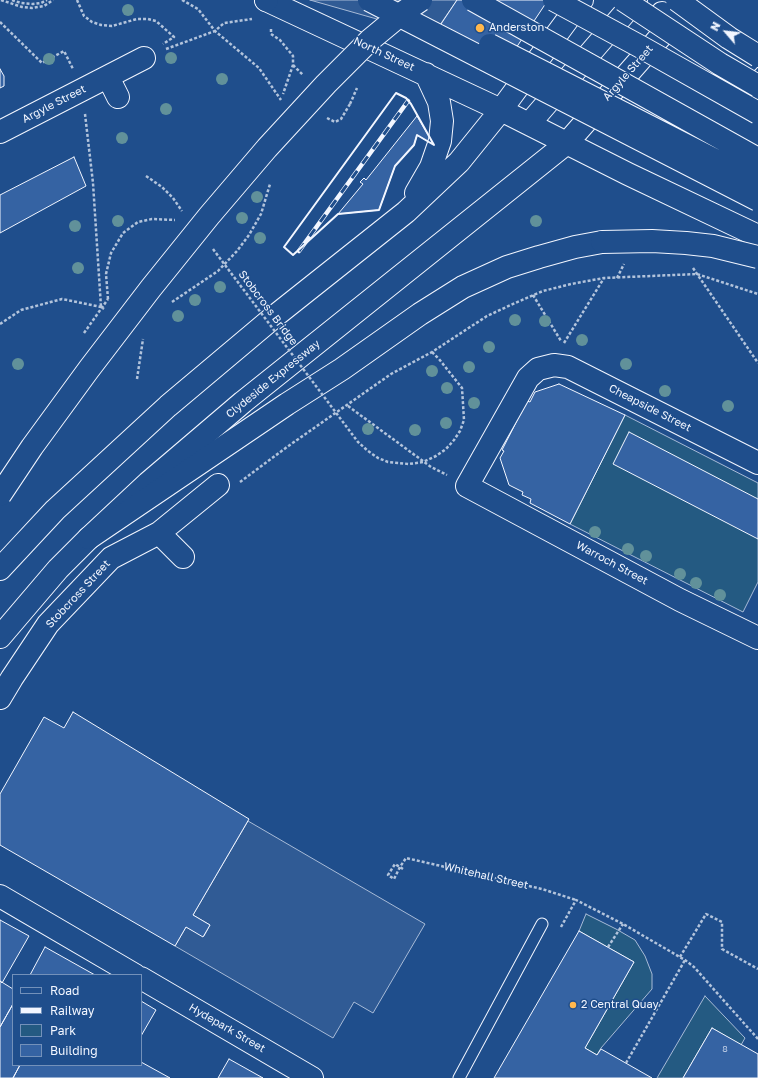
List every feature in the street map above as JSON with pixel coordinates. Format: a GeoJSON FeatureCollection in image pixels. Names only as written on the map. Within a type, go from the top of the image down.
{"type":"FeatureCollection","features":[{"type":"Feature","properties":{"kind":"main road","name":"North Street"},"geometry":{"type":"LineString","coordinates":[[266,0],[426,74],[628,174],[758,236]]}},
{"type":"Feature","properties":{"kind":"main road"},"geometry":{"type":"LineString","coordinates":[[351,0],[416,24]]}},
{"type":"Feature","properties":{"kind":"main road"},"geometry":{"type":"LineString","coordinates":[[369,0],[758,200]]}},
{"type":"Feature","properties":{"kind":"main road"},"geometry":{"type":"LineString","coordinates":[[399,0],[758,182]]}},
{"type":"Feature","properties":{"kind":"main road"},"geometry":{"type":"LineString","coordinates":[[0,495],[32,447],[94,363],[209,216],[267,148],[326,84],[370,40],[420,0]]}},
{"type":"Feature","properties":{"kind":"main road"},"geometry":{"type":"LineString","coordinates":[[473,0],[758,159]]}},
{"type":"Feature","properties":{"kind":"main road"},"geometry":{"type":"LineString","coordinates":[[554,0],[758,113]]}},
{"type":"Feature","properties":{"kind":"main road"},"geometry":{"type":"LineString","coordinates":[[0,569],[54,510],[174,401],[275,316],[406,212],[459,162],[501,110],[582,0]]}},
{"type":"Feature","properties":{"kind":"main road"},"geometry":{"type":"LineString","coordinates":[[623,0],[720,64],[758,86]]}},
{"type":"Feature","properties":{"kind":"main road"},"geometry":{"type":"LineString","coordinates":[[529,124],[636,0]]}},
{"type":"Feature","properties":{"kind":"main road"},"geometry":{"type":"LineString","coordinates":[[641,0],[676,10],[729,38],[758,56]]}},
{"type":"Feature","properties":{"kind":"main road","name":"Argyle Street"},"geometry":{"type":"LineString","coordinates":[[567,143],[684,0]]}},
{"type":"Feature","properties":{"kind":"main road"},"geometry":{"type":"LineString","coordinates":[[676,10],[758,66]]}},
{"type":"Feature","properties":{"kind":"main road","name":"Argyle Street"},"geometry":{"type":"LineString","coordinates":[[0,132],[144,58]]}},
{"type":"Feature","properties":{"kind":"main road"},"geometry":{"type":"LineString","coordinates":[[406,212],[431,167],[440,141],[442,121],[439,102],[426,74]]}},
{"type":"Feature","properties":{"kind":"main road"},"geometry":{"type":"LineString","coordinates":[[108,77],[118,97]]}},
{"type":"Feature","properties":{"kind":"main road","name":"Clydeside Expressway"},"geometry":{"type":"LineString","coordinates":[[0,637],[58,569],[148,483],[243,402],[567,143]]}},
{"type":"Feature","properties":{"kind":"main road"},"geometry":{"type":"LineString","coordinates":[[89,538],[281,408],[342,369],[420,314],[463,287],[508,267],[575,247],[602,242],[652,241],[686,243],[713,246],[758,257]]}},
{"type":"Feature","properties":{"kind":"main road","name":"Cheapside Street"},"geometry":{"type":"LineString","coordinates":[[467,486],[528,378],[538,369],[554,365],[568,367],[758,463]]}},
{"type":"Feature","properties":{"kind":"main road","name":"Stobcross Street"},"geometry":{"type":"LineString","coordinates":[[0,698],[48,624],[111,558],[159,533],[218,485]]}},
{"type":"Feature","properties":{"kind":"main road","name":"Warroch Street"},"geometry":{"type":"LineString","coordinates":[[467,486],[680,600],[758,638]]}},
{"type":"Feature","properties":{"kind":"main road"},"geometry":{"type":"LineString","coordinates":[[159,533],[183,557]]}},
{"type":"Feature","properties":{"kind":"main road"},"geometry":{"type":"LineString","coordinates":[[0,896],[134,974]]}},
{"type":"Feature","properties":{"kind":"main road","name":"Hydepark Street"},"geometry":{"type":"LineString","coordinates":[[142,979],[312,1078]]}},
{"type":"Feature","properties":{"kind":"lane"},"geometry":{"type":"LineString","coordinates":[[459,1078],[542,924]]}},
{"type":"Feature","properties":{"kind":"path"},"geometry":{"type":"LineString","coordinates":[[1,0],[22,7],[32,8],[44,6],[53,0]]}},
{"type":"Feature","properties":{"kind":"path"},"geometry":{"type":"LineString","coordinates":[[12,0],[32,4],[47,0]]}},
{"type":"Feature","properties":{"kind":"path"},"geometry":{"type":"LineString","coordinates":[[77,0],[84,16],[92,22],[112,26],[136,19],[148,19],[156,21],[174,37]]}},
{"type":"Feature","properties":{"kind":"path"},"geometry":{"type":"LineString","coordinates":[[144,58],[215,31],[198,9],[182,0]]}},
{"type":"Feature","properties":{"kind":"path"},"geometry":{"type":"LineString","coordinates":[[0,22],[42,63],[64,51],[83,90],[93,183],[101,307]]}},
{"type":"Feature","properties":{"kind":"path"},"geometry":{"type":"LineString","coordinates":[[271,27],[271,34],[280,40],[293,56],[293,65],[281,100]]}},
{"type":"Feature","properties":{"kind":"path"},"geometry":{"type":"LineString","coordinates":[[323,115],[335,122],[341,119],[350,104]]}},
{"type":"Feature","properties":{"kind":"path"},"geometry":{"type":"LineString","coordinates":[[146,176],[162,187],[173,198],[185,215]]}},
{"type":"Feature","properties":{"kind":"path"},"geometry":{"type":"LineString","coordinates":[[101,307],[108,299],[106,274],[111,253],[123,233],[138,222],[152,219],[177,220]]}},
{"type":"Feature","properties":{"kind":"path","name":"Stobcross Bridge"},"geometry":{"type":"LineString","coordinates":[[210,244],[358,442],[378,458],[388,462],[409,464],[423,462],[446,449],[457,435],[464,420],[462,388],[432,352]]}},
{"type":"Feature","properties":{"kind":"path"},"geometry":{"type":"LineString","coordinates":[[697,274],[758,363]]}},
{"type":"Feature","properties":{"kind":"path"},"geometry":{"type":"LineString","coordinates":[[218,485],[240,483],[287,447],[348,406],[391,374],[432,352],[487,316],[533,295],[571,284],[604,278],[697,274],[758,294]]}},
{"type":"Feature","properties":{"kind":"path"},"geometry":{"type":"LineString","coordinates":[[533,295],[563,345],[604,278]]}},
{"type":"Feature","properties":{"kind":"path"},"geometry":{"type":"LineString","coordinates":[[0,324],[21,310],[62,299],[101,307]]}},
{"type":"Feature","properties":{"kind":"path"},"geometry":{"type":"LineString","coordinates":[[137,379],[144,332]]}},
{"type":"Feature","properties":{"kind":"path"},"geometry":{"type":"LineString","coordinates":[[348,406],[431,466],[467,486]]}},
{"type":"Feature","properties":{"kind":"path","name":"Whitehall Street"},"geometry":{"type":"LineString","coordinates":[[402,868],[406,858],[542,889],[576,900]]}},
{"type":"Feature","properties":{"kind":"path"},"geometry":{"type":"LineString","coordinates":[[395,864],[402,868],[394,878],[388,875],[395,864]]}},
{"type":"Feature","properties":{"kind":"path"},"geometry":{"type":"LineString","coordinates":[[561,927],[576,900],[623,924],[680,958],[686,960],[758,1039]]}},
{"type":"Feature","properties":{"kind":"path"},"geometry":{"type":"LineString","coordinates":[[680,958],[706,914],[722,922],[722,949],[758,969]]}},
{"type":"Feature","properties":{"kind":"path"},"geometry":{"type":"LineString","coordinates":[[608,947],[623,924]]}},
{"type":"Feature","properties":{"kind":"path"},"geometry":{"type":"LineString","coordinates":[[626,1063],[686,960]]}},
{"type":"Feature","properties":{"kind":"green space"},"geometry":{"type":"Polygon","coordinates":[[[625,415],[758,483],[758,582],[743,612],[570,524],[625,415]]]}},
{"type":"Feature","properties":{"kind":"green space"},"geometry":{"type":"Polygon","coordinates":[[[586,914],[635,940],[645,956],[652,974],[652,989],[601,1048],[597,1055],[585,1048],[634,962],[579,931],[586,914]]]}},
{"type":"Feature","properties":{"kind":"green space"},"geometry":{"type":"Polygon","coordinates":[[[705,996],[745,1038],[741,1045],[712,1028],[683,1078],[657,1078],[705,996]]]}},
{"type":"Feature","properties":{"kind":"shaded area"},"geometry":{"type":"Polygon","coordinates":[[[310,0],[457,0],[433,35],[310,0]]]}},
{"type":"Feature","properties":{"kind":"shaded area"},"geometry":{"type":"Polygon","coordinates":[[[248,821],[425,924],[373,1013],[354,1002],[333,1038],[175,946],[186,927],[204,936],[210,925],[193,915],[248,821]]]}},
{"type":"Feature","properties":{"kind":"building","name":"Anderston"},"geometry":{"type":"Polygon","coordinates":[[[457,0],[548,0],[496,78],[433,36],[457,0]]]}},
{"type":"Feature","properties":{"kind":"building"},"geometry":{"type":"Polygon","coordinates":[[[0,69],[4,76],[4,86],[0,88],[0,69]]]}},
{"type":"Feature","properties":{"kind":"building"},"geometry":{"type":"Polygon","coordinates":[[[417,116],[434,145],[417,135],[414,145],[395,166],[379,210],[338,214],[363,184],[360,182],[364,178],[366,180],[417,116]]]}},
{"type":"Feature","properties":{"kind":"building"},"geometry":{"type":"Polygon","coordinates":[[[74,157],[86,186],[0,233],[0,195],[74,157]]]}},
{"type":"Feature","properties":{"kind":"building"},"geometry":{"type":"Polygon","coordinates":[[[559,384],[625,415],[570,524],[530,503],[531,499],[522,495],[523,492],[509,485],[500,458],[504,451],[502,450],[527,401],[530,402],[535,392],[559,384]]]}},
{"type":"Feature","properties":{"kind":"building"},"geometry":{"type":"Polygon","coordinates":[[[629,432],[758,499],[758,539],[613,464],[629,432]]]}},
{"type":"Feature","properties":{"kind":"building"},"geometry":{"type":"Polygon","coordinates":[[[73,712],[249,819],[193,915],[210,925],[203,937],[186,927],[175,946],[0,845],[0,794],[44,717],[64,728],[73,712]]]}},
{"type":"Feature","properties":{"kind":"building"},"geometry":{"type":"Polygon","coordinates":[[[0,920],[29,936],[2,983],[0,981],[0,920]]]}},
{"type":"Feature","properties":{"kind":"building","name":"2 Central Quay"},"geometry":{"type":"Polygon","coordinates":[[[579,931],[634,962],[585,1048],[597,1055],[601,1049],[652,1078],[494,1078],[579,931]]]}},
{"type":"Feature","properties":{"kind":"building"},"geometry":{"type":"Polygon","coordinates":[[[45,947],[93,974],[31,974],[45,947]]]}},
{"type":"Feature","properties":{"kind":"building"},"geometry":{"type":"Polygon","coordinates":[[[0,981],[12,988],[12,1006],[0,1027],[0,981]]]}},
{"type":"Feature","properties":{"kind":"building"},"geometry":{"type":"Polygon","coordinates":[[[142,1002],[156,1010],[142,1034],[142,1002]]]}},
{"type":"Feature","properties":{"kind":"building"},"geometry":{"type":"Polygon","coordinates":[[[12,1006],[12,1066],[19,1066],[13,1078],[0,1078],[0,1027],[12,1006]]]}},
{"type":"Feature","properties":{"kind":"building"},"geometry":{"type":"Polygon","coordinates":[[[712,1028],[758,1054],[758,1078],[683,1078],[712,1028]]]}},
{"type":"Feature","properties":{"kind":"building"},"geometry":{"type":"Polygon","coordinates":[[[229,1059],[263,1078],[218,1078],[229,1059]]]}},
{"type":"Feature","properties":{"kind":"building"},"geometry":{"type":"Polygon","coordinates":[[[142,1063],[170,1078],[13,1078],[19,1066],[142,1066],[142,1063]]]}},
{"type":"Feature","properties":{"kind":"railway"},"geometry":{"type":"LineString","coordinates":[[299,251],[408,101]]}},
{"type":"Feature","properties":{"kind":"wall"},"geometry":{"type":"LineString","coordinates":[[396,93],[406,98],[411,104],[434,145],[417,135],[414,145],[395,166],[379,210],[338,214],[293,255],[284,247],[396,93]]}},
{"type":"Feature","properties":{"kind":"place","name":"Anderston"},"geometry":{"type":"Point","coordinates":[480,28]}},
{"type":"Feature","properties":{"kind":"place","name":"2 Central Quay"},"geometry":{"type":"Point","coordinates":[573,1005]}}]}
